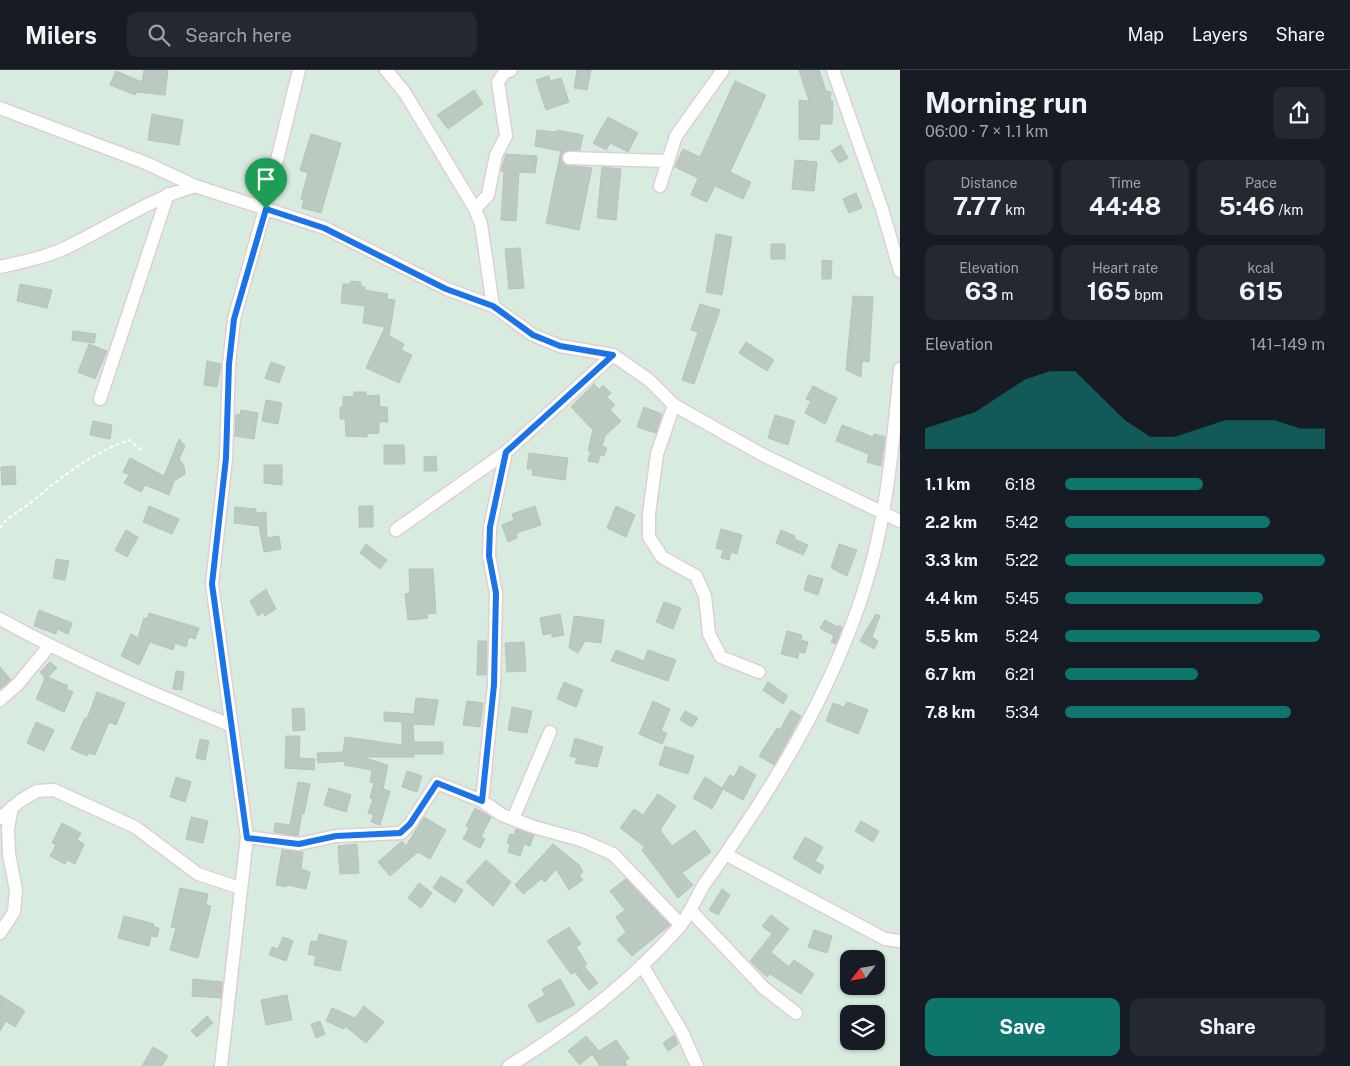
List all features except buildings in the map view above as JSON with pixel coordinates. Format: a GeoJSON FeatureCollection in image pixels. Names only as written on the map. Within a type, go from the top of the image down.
{"type":"FeatureCollection","features":[{"type":"Feature","properties":{"kind":"street"},"geometry":{"type":"LineString","coordinates":[[221,1066],[247,838],[212,584],[226,458],[229,364],[234,319],[266,209],[299,70]]}},
{"type":"Feature","properties":{"kind":"street"},"geometry":{"type":"LineString","coordinates":[[386,70],[405,93],[475,208],[482,233],[493,306]]}},
{"type":"Feature","properties":{"kind":"street"},"geometry":{"type":"LineString","coordinates":[[475,208],[488,195],[496,155],[506,136],[498,82],[504,73],[511,70]]}},
{"type":"Feature","properties":{"kind":"street"},"geometry":{"type":"LineString","coordinates":[[660,186],[676,136],[723,70]]}},
{"type":"Feature","properties":{"kind":"street"},"geometry":{"type":"LineString","coordinates":[[834,70],[882,209],[900,272]]}},
{"type":"Feature","properties":{"kind":"street"},"geometry":{"type":"LineString","coordinates":[[0,108],[146,163],[195,186],[324,228],[446,289],[493,306],[533,335],[560,346],[613,355],[649,380],[674,405],[763,455],[884,515],[900,521]]}},
{"type":"Feature","properties":{"kind":"street"},"geometry":{"type":"LineString","coordinates":[[569,158],[667,161]]}},
{"type":"Feature","properties":{"kind":"street"},"geometry":{"type":"LineString","coordinates":[[0,267],[61,250],[168,194],[195,186]]}},
{"type":"Feature","properties":{"kind":"street"},"geometry":{"type":"LineString","coordinates":[[100,399],[168,194]]}},
{"type":"Feature","properties":{"kind":"street"},"geometry":{"type":"LineString","coordinates":[[396,530],[506,452],[613,355]]}},
{"type":"Feature","properties":{"kind":"street"},"geometry":{"type":"LineString","coordinates":[[509,1066],[574,1022],[642,966],[681,925],[704,885],[727,855],[775,783],[802,735],[853,623],[873,557],[884,515],[900,369]]}},
{"type":"Feature","properties":{"kind":"street"},"geometry":{"type":"LineString","coordinates":[[674,405],[657,454],[649,514],[649,537],[662,557],[696,576],[705,596],[709,634],[721,657],[759,672]]}},
{"type":"Feature","properties":{"kind":"street"},"geometry":{"type":"LineString","coordinates":[[482,801],[494,685],[496,593],[489,556],[490,527],[506,452]]}},
{"type":"Feature","properties":{"kind":"street"},"geometry":{"type":"LineString","coordinates":[[0,619],[49,646],[128,683],[230,725]]}},
{"type":"Feature","properties":{"kind":"street"},"geometry":{"type":"LineString","coordinates":[[0,700],[18,684],[49,646]]}},
{"type":"Feature","properties":{"kind":"street"},"geometry":{"type":"LineString","coordinates":[[513,819],[550,732]]}},
{"type":"Feature","properties":{"kind":"street"},"geometry":{"type":"LineString","coordinates":[[247,838],[299,844],[336,836],[400,833],[410,824],[437,783],[482,801],[502,815],[581,840],[613,854],[681,925]]}},
{"type":"Feature","properties":{"kind":"street"},"geometry":{"type":"LineString","coordinates":[[0,818],[12,807],[37,790],[54,790],[135,827],[198,874],[240,888]]}},
{"type":"Feature","properties":{"kind":"street"},"geometry":{"type":"LineString","coordinates":[[0,933],[14,912],[16,890],[9,854],[8,828],[12,807]]}},
{"type":"Feature","properties":{"kind":"street"},"geometry":{"type":"LineString","coordinates":[[727,855],[885,939],[900,941]]}},
{"type":"Feature","properties":{"kind":"street"},"geometry":{"type":"LineString","coordinates":[[690,910],[764,988],[796,1013]]}},
{"type":"Feature","properties":{"kind":"street"},"geometry":{"type":"LineString","coordinates":[[642,966],[682,1032],[697,1066]]}},
{"type":"Feature","properties":{"kind":"path"},"geometry":{"type":"LineString","coordinates":[[0,528],[7,518],[27,506],[71,469],[108,447],[129,440],[142,451]]}},
{"type":"Feature","properties":{"kind":"route"},"geometry":{"type":"LineString","coordinates":[[266,209],[324,228],[446,289],[493,306],[533,335],[560,346],[587,349],[613,355],[506,452],[490,527],[489,556],[496,593],[494,685],[482,801],[437,783],[410,824],[400,833],[336,836],[299,844],[247,838],[212,584],[226,458],[229,364],[234,319],[266,209]]}}]}
